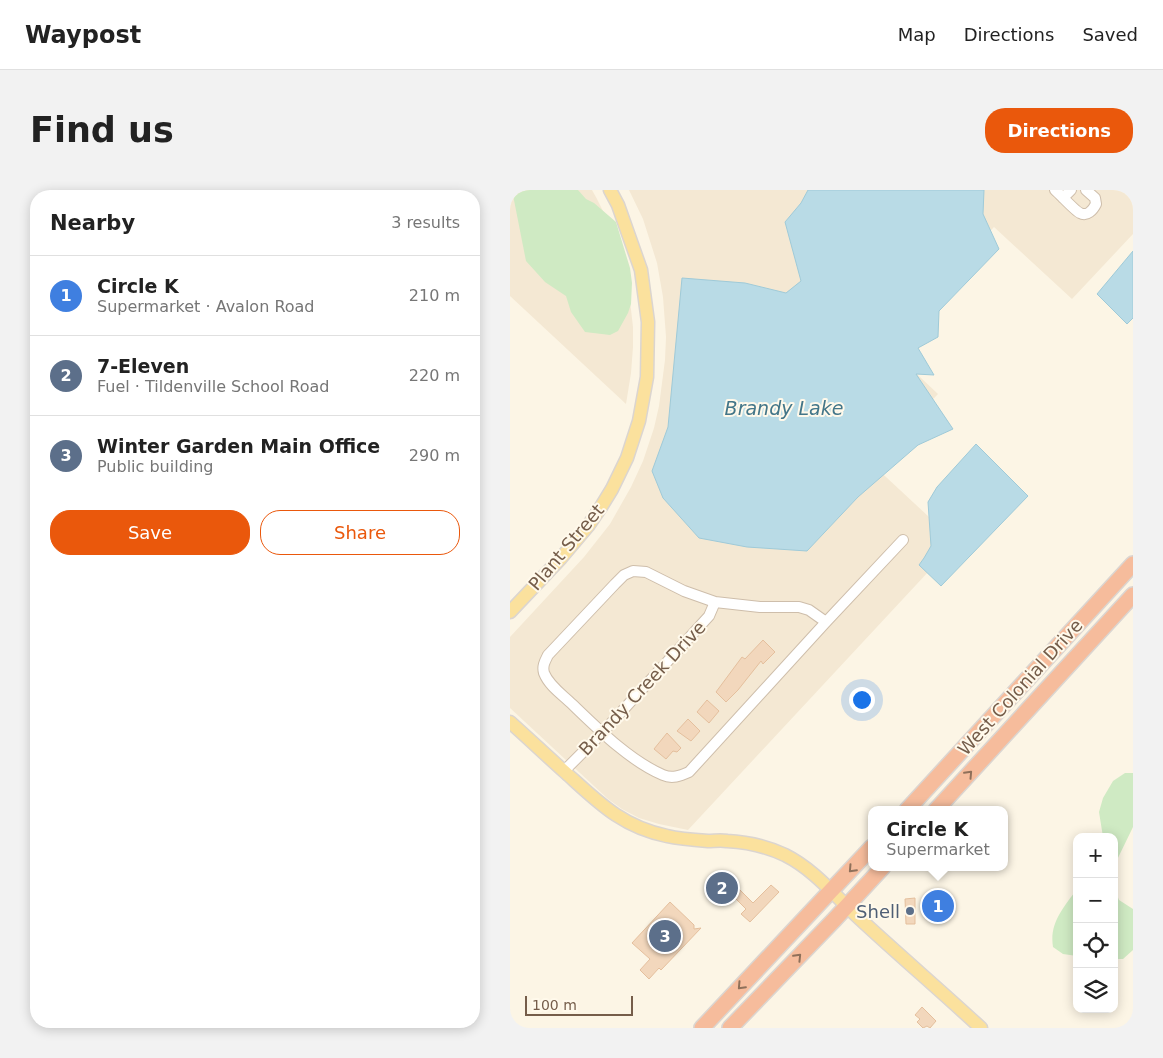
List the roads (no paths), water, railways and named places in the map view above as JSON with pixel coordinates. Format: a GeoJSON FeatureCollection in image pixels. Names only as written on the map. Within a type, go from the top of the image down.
{"type":"FeatureCollection","features":[{"type":"Feature","properties":{"kind":"highway","name":"West Colonial Drive"},"geometry":{"type":"LineString","coordinates":[[911,806],[1133,565]]}},
{"type":"Feature","properties":{"kind":"highway"},"geometry":{"type":"LineString","coordinates":[[1129,599],[1122,595],[1123,587],[1133,565]]}},
{"type":"Feature","properties":{"kind":"highway"},"geometry":{"type":"LineString","coordinates":[[1079,654],[1111,607],[1114,585]]}},
{"type":"Feature","properties":{"kind":"highway","name":"West Colonial Drive"},"geometry":{"type":"LineString","coordinates":[[940,806],[1129,599]]}},
{"type":"Feature","properties":{"kind":"highway"},"geometry":{"type":"LineString","coordinates":[[702,1028],[868,852]]}},
{"type":"Feature","properties":{"kind":"highway"},"geometry":{"type":"LineString","coordinates":[[730,1028],[878,871]]}},
{"type":"Feature","properties":{"kind":"main road","name":"Plant Street"},"geometry":{"type":"LineString","coordinates":[[510,612],[561,558],[601,507],[627,458],[639,421],[647,377],[648,322],[641,270],[618,205],[610,190]]}},
{"type":"Feature","properties":{"kind":"main road"},"geometry":{"type":"LineString","coordinates":[[510,722],[609,811],[623,820],[649,832],[684,839],[727,840],[772,850],[806,868],[981,1028]]}},
{"type":"Feature","properties":{"kind":"street"},"geometry":{"type":"LineString","coordinates":[[1055,190],[1067,194],[1080,213],[1087,214],[1093,210],[1096,204],[1095,198],[1086,190]]}},
{"type":"Feature","properties":{"kind":"street"},"geometry":{"type":"LineString","coordinates":[[826,622],[809,610],[799,608],[760,607],[715,602],[684,591],[646,572],[633,571],[624,575],[548,654],[543,664],[544,672],[550,683],[602,733],[640,763],[664,776],[675,777],[688,772],[903,540]]}},
{"type":"Feature","properties":{"kind":"street","name":"Brandy Creek Drive"},"geometry":{"type":"LineString","coordinates":[[564,771],[602,733],[709,616],[715,602]]}},
{"type":"Feature","properties":{"kind":"water","name":"Brandy Lake"},"geometry":{"type":"Polygon","coordinates":[[[808,190],[984,190],[983,214],[999,249],[939,311],[938,337],[918,348],[934,375],[916,374],[953,429],[918,445],[858,497],[807,551],[747,547],[699,538],[663,498],[652,471],[668,427],[682,278],[745,283],[786,293],[801,281],[785,222],[801,203],[808,190]]]}},
{"type":"Feature","properties":{"kind":"water"},"geometry":{"type":"Polygon","coordinates":[[[1133,251],[1133,318],[1127,324],[1097,294],[1133,251]]]}},
{"type":"Feature","properties":{"kind":"water"},"geometry":{"type":"Polygon","coordinates":[[[976,444],[1028,496],[941,586],[919,565],[931,546],[928,502],[937,487],[976,444]]]}},
{"type":"Feature","properties":{"kind":"place","name":"7-Eleven"},"geometry":{"type":"Point","coordinates":[722,888]}},
{"type":"Feature","properties":{"kind":"place","name":"Circle K"},"geometry":{"type":"Point","coordinates":[938,906]}},
{"type":"Feature","properties":{"kind":"place","name":"Shell"},"geometry":{"type":"Point","coordinates":[910,911]}},
{"type":"Feature","properties":{"kind":"place","name":"Winter Garden Main Office"},"geometry":{"type":"Point","coordinates":[665,936]}}]}
